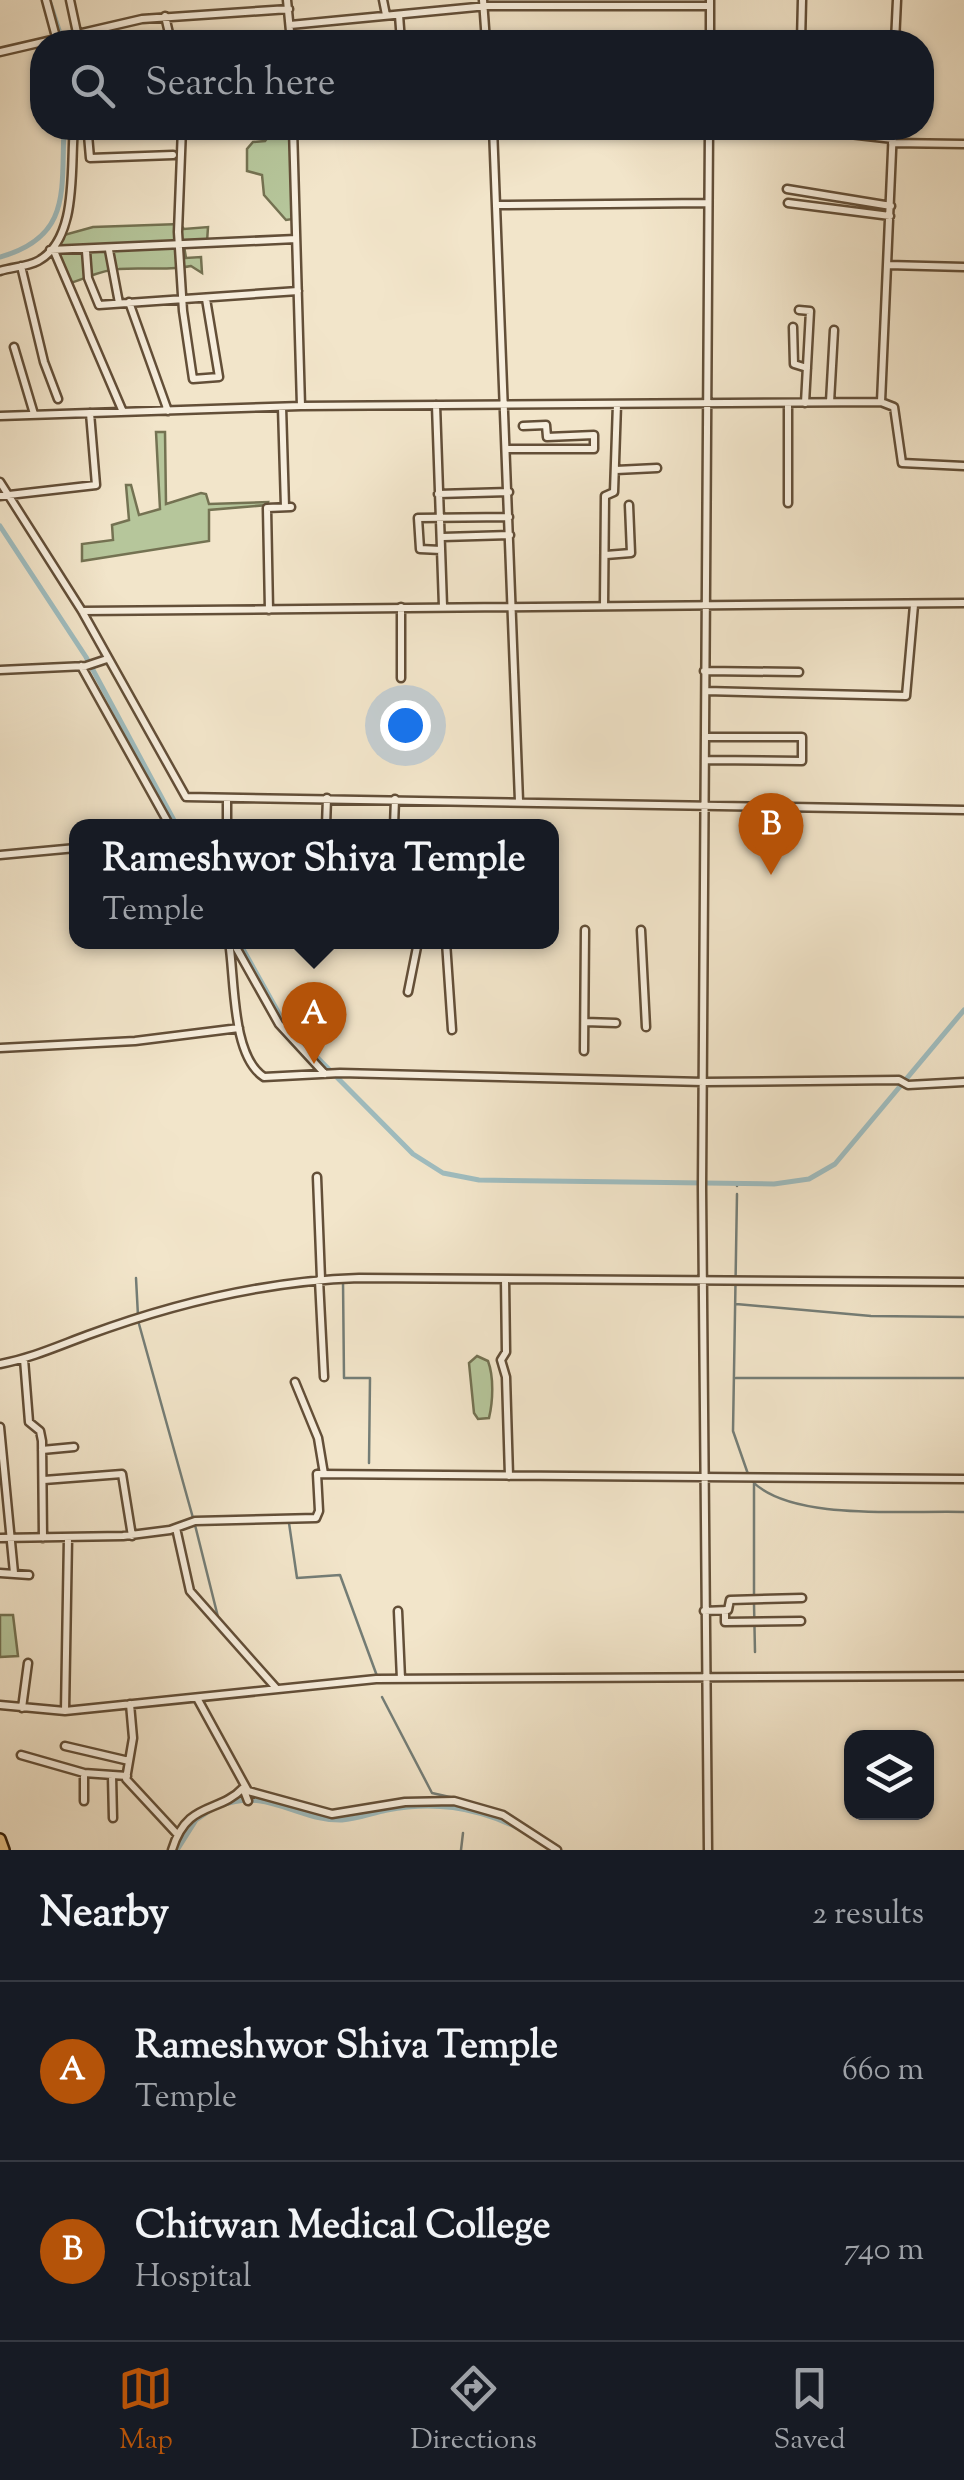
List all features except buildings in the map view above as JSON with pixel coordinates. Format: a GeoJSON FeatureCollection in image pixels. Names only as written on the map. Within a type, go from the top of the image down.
{"type":"FeatureCollection","features":[{"type":"Feature","properties":{"kind":"main road"},"geometry":{"type":"LineString","coordinates":[[0,1840],[4,1850]]}},
{"type":"Feature","properties":{"kind":"street"},"geometry":{"type":"LineString","coordinates":[[46,0],[57,30]]}},
{"type":"Feature","properties":{"kind":"street"},"geometry":{"type":"LineString","coordinates":[[70,0],[79,30],[165,16],[288,4],[290,30]]}},
{"type":"Feature","properties":{"kind":"street"},"geometry":{"type":"LineString","coordinates":[[383,0],[386,15]]}},
{"type":"Feature","properties":{"kind":"street"},"geometry":{"type":"LineString","coordinates":[[801,30],[802,0]]}},
{"type":"Feature","properties":{"kind":"street"},"geometry":{"type":"LineString","coordinates":[[896,30],[897,0]]}},
{"type":"Feature","properties":{"kind":"street"},"geometry":{"type":"LineString","coordinates":[[290,25],[483,4],[710,3],[710,30]]}},
{"type":"Feature","properties":{"kind":"street"},"geometry":{"type":"LineString","coordinates":[[483,4],[485,30]]}},
{"type":"Feature","properties":{"kind":"street"},"geometry":{"type":"LineString","coordinates":[[399,15],[401,30]]}},
{"type":"Feature","properties":{"kind":"street"},"geometry":{"type":"LineString","coordinates":[[165,16],[168,30]]}},
{"type":"Feature","properties":{"kind":"street"},"geometry":{"type":"LineString","coordinates":[[0,52],[30,44]]}},
{"type":"Feature","properties":{"kind":"street"},"geometry":{"type":"LineString","coordinates":[[0,271],[42,260],[52,250],[68,214],[73,140]]}},
{"type":"Feature","properties":{"kind":"street"},"geometry":{"type":"LineString","coordinates":[[88,140],[90,158],[173,155]]}},
{"type":"Feature","properties":{"kind":"street"},"geometry":{"type":"LineString","coordinates":[[182,140],[182,301],[193,380],[219,377],[206,299]]}},
{"type":"Feature","properties":{"kind":"street"},"geometry":{"type":"LineString","coordinates":[[293,140],[301,406]]}},
{"type":"Feature","properties":{"kind":"street"},"geometry":{"type":"LineString","coordinates":[[494,140],[519,801]]}},
{"type":"Feature","properties":{"kind":"street"},"geometry":{"type":"LineString","coordinates":[[708,1850],[704,1676],[706,1280],[702,1176],[709,140]]}},
{"type":"Feature","properties":{"kind":"street"},"geometry":{"type":"LineString","coordinates":[[885,140],[964,144]]}},
{"type":"Feature","properties":{"kind":"street"},"geometry":{"type":"LineString","coordinates":[[881,402],[892,141]]}},
{"type":"Feature","properties":{"kind":"street"},"geometry":{"type":"LineString","coordinates":[[787,189],[891,206]]}},
{"type":"Feature","properties":{"kind":"street"},"geometry":{"type":"LineString","coordinates":[[499,205],[707,202]]}},
{"type":"Feature","properties":{"kind":"street"},"geometry":{"type":"LineString","coordinates":[[788,203],[890,216]]}},
{"type":"Feature","properties":{"kind":"street"},"geometry":{"type":"LineString","coordinates":[[52,250],[180,248],[296,239]]}},
{"type":"Feature","properties":{"kind":"street"},"geometry":{"type":"LineString","coordinates":[[52,250],[123,412]]}},
{"type":"Feature","properties":{"kind":"street"},"geometry":{"type":"LineString","coordinates":[[86,250],[88,278],[98,305],[298,291]]}},
{"type":"Feature","properties":{"kind":"street"},"geometry":{"type":"LineString","coordinates":[[109,250],[119,303]]}},
{"type":"Feature","properties":{"kind":"street"},"geometry":{"type":"LineString","coordinates":[[888,265],[964,268]]}},
{"type":"Feature","properties":{"kind":"street"},"geometry":{"type":"LineString","coordinates":[[21,266],[44,362],[58,399]]}},
{"type":"Feature","properties":{"kind":"street"},"geometry":{"type":"LineString","coordinates":[[129,302],[168,411]]}},
{"type":"Feature","properties":{"kind":"street"},"geometry":{"type":"LineString","coordinates":[[800,310],[810,311],[805,402]]}},
{"type":"Feature","properties":{"kind":"street"},"geometry":{"type":"LineString","coordinates":[[793,327],[794,364],[807,368]]}},
{"type":"Feature","properties":{"kind":"street"},"geometry":{"type":"LineString","coordinates":[[830,402],[834,330]]}},
{"type":"Feature","properties":{"kind":"street"},"geometry":{"type":"LineString","coordinates":[[14,347],[34,414]]}},
{"type":"Feature","properties":{"kind":"street"},"geometry":{"type":"LineString","coordinates":[[0,416],[282,406],[881,402],[894,407],[902,463],[964,466]]}},
{"type":"Feature","properties":{"kind":"street"},"geometry":{"type":"LineString","coordinates":[[788,403],[788,503]]}},
{"type":"Feature","properties":{"kind":"street"},"geometry":{"type":"LineString","coordinates":[[604,605],[605,496],[614,492],[617,404]]}},
{"type":"Feature","properties":{"kind":"street"},"geometry":{"type":"LineString","coordinates":[[436,405],[438,494],[444,538],[443,606]]}},
{"type":"Feature","properties":{"kind":"street"},"geometry":{"type":"LineString","coordinates":[[269,610],[266,508],[288,507],[282,406]]}},
{"type":"Feature","properties":{"kind":"street"},"geometry":{"type":"LineString","coordinates":[[4,497],[96,484],[90,413]]}},
{"type":"Feature","properties":{"kind":"street"},"geometry":{"type":"LineString","coordinates":[[508,449],[594,449],[594,436],[548,437],[546,426],[523,426]]}},
{"type":"Feature","properties":{"kind":"street"},"geometry":{"type":"LineString","coordinates":[[616,470],[657,468]]}},
{"type":"Feature","properties":{"kind":"street"},"geometry":{"type":"LineString","coordinates":[[0,482],[4,497],[82,611],[186,798],[964,810]]}},
{"type":"Feature","properties":{"kind":"street"},"geometry":{"type":"LineString","coordinates":[[438,494],[509,492]]}},
{"type":"Feature","properties":{"kind":"street"},"geometry":{"type":"LineString","coordinates":[[606,555],[630,552],[629,505]]}},
{"type":"Feature","properties":{"kind":"street"},"geometry":{"type":"LineString","coordinates":[[441,550],[420,550],[418,518],[509,517]]}},
{"type":"Feature","properties":{"kind":"street"},"geometry":{"type":"LineString","coordinates":[[444,538],[510,535]]}},
{"type":"Feature","properties":{"kind":"street"},"geometry":{"type":"LineString","coordinates":[[706,691],[906,696],[914,604]]}},
{"type":"Feature","properties":{"kind":"street"},"geometry":{"type":"LineString","coordinates":[[82,611],[964,604]]}},
{"type":"Feature","properties":{"kind":"street"},"geometry":{"type":"LineString","coordinates":[[401,607],[401,678]]}},
{"type":"Feature","properties":{"kind":"street"},"geometry":{"type":"LineString","coordinates":[[0,670],[86,665],[107,659]]}},
{"type":"Feature","properties":{"kind":"street"},"geometry":{"type":"LineString","coordinates":[[86,665],[166,819]]}},
{"type":"Feature","properties":{"kind":"street"},"geometry":{"type":"LineString","coordinates":[[704,671],[798,672]]}},
{"type":"Feature","properties":{"kind":"street"},"geometry":{"type":"LineString","coordinates":[[706,760],[802,761],[802,737],[707,737]]}},
{"type":"Feature","properties":{"kind":"street"},"geometry":{"type":"LineString","coordinates":[[227,798],[228,819]]}},
{"type":"Feature","properties":{"kind":"street"},"geometry":{"type":"LineString","coordinates":[[326,819],[328,798]]}},
{"type":"Feature","properties":{"kind":"street"},"geometry":{"type":"LineString","coordinates":[[394,819],[395,799]]}},
{"type":"Feature","properties":{"kind":"street"},"geometry":{"type":"LineString","coordinates":[[0,854],[69,849]]}},
{"type":"Feature","properties":{"kind":"street"},"geometry":{"type":"LineString","coordinates":[[584,1051],[585,930]]}},
{"type":"Feature","properties":{"kind":"street"},"geometry":{"type":"LineString","coordinates":[[641,930],[646,1027]]}},
{"type":"Feature","properties":{"kind":"street"},"geometry":{"type":"LineString","coordinates":[[232,949],[239,1028],[261,1076],[340,1073],[704,1082],[964,1082]]}},
{"type":"Feature","properties":{"kind":"street"},"geometry":{"type":"LineString","coordinates":[[235,949],[279,1024],[328,1074]]}},
{"type":"Feature","properties":{"kind":"street"},"geometry":{"type":"LineString","coordinates":[[408,992],[417,949]]}},
{"type":"Feature","properties":{"kind":"street"},"geometry":{"type":"LineString","coordinates":[[446,949],[452,1030]]}},
{"type":"Feature","properties":{"kind":"street"},"geometry":{"type":"LineString","coordinates":[[584,1022],[616,1023]]}},
{"type":"Feature","properties":{"kind":"street"},"geometry":{"type":"LineString","coordinates":[[0,1048],[135,1041],[239,1028]]}},
{"type":"Feature","properties":{"kind":"street"},"geometry":{"type":"LineString","coordinates":[[317,1177],[324,1378]]}},
{"type":"Feature","properties":{"kind":"street"},"geometry":{"type":"LineString","coordinates":[[505,1279],[506,1352],[501,1360],[506,1377],[509,1476]]}},
{"type":"Feature","properties":{"kind":"street"},"geometry":{"type":"LineString","coordinates":[[0,1364],[251,1287],[320,1280],[964,1282]]}},
{"type":"Feature","properties":{"kind":"street"},"geometry":{"type":"LineString","coordinates":[[24,1359],[27,1416],[40,1431],[43,1538]]}},
{"type":"Feature","properties":{"kind":"street"},"geometry":{"type":"LineString","coordinates":[[295,1382],[318,1438],[324,1474]]}},
{"type":"Feature","properties":{"kind":"street"},"geometry":{"type":"LineString","coordinates":[[0,1426],[14,1574]]}},
{"type":"Feature","properties":{"kind":"street"},"geometry":{"type":"LineString","coordinates":[[42,1450],[74,1448]]}},
{"type":"Feature","properties":{"kind":"street"},"geometry":{"type":"LineString","coordinates":[[44,1480],[122,1474],[132,1536]]}},
{"type":"Feature","properties":{"kind":"street"},"geometry":{"type":"LineString","coordinates":[[0,1538],[132,1536],[195,1521],[316,1518],[317,1474],[964,1479]]}},
{"type":"Feature","properties":{"kind":"street"},"geometry":{"type":"LineString","coordinates":[[176,1528],[190,1591],[276,1688]]}},
{"type":"Feature","properties":{"kind":"street"},"geometry":{"type":"LineString","coordinates":[[66,1711],[68,1538]]}},
{"type":"Feature","properties":{"kind":"street"},"geometry":{"type":"LineString","coordinates":[[0,1573],[29,1575]]}},
{"type":"Feature","properties":{"kind":"street"},"geometry":{"type":"LineString","coordinates":[[801,1621],[725,1622],[725,1610],[730,1600],[802,1598]]}},
{"type":"Feature","properties":{"kind":"street"},"geometry":{"type":"LineString","coordinates":[[398,1610],[401,1679]]}},
{"type":"Feature","properties":{"kind":"street"},"geometry":{"type":"LineString","coordinates":[[704,1610],[725,1610]]}},
{"type":"Feature","properties":{"kind":"street"},"geometry":{"type":"LineString","coordinates":[[22,1708],[28,1663]]}},
{"type":"Feature","properties":{"kind":"street"},"geometry":{"type":"LineString","coordinates":[[0,1704],[66,1711],[401,1679],[964,1676]]}},
{"type":"Feature","properties":{"kind":"street"},"geometry":{"type":"LineString","coordinates":[[197,1698],[246,1795]]}},
{"type":"Feature","properties":{"kind":"street"},"geometry":{"type":"LineString","coordinates":[[130,1704],[127,1776],[177,1834]]}},
{"type":"Feature","properties":{"kind":"street"},"geometry":{"type":"LineString","coordinates":[[66,1746],[128,1761]]}},
{"type":"Feature","properties":{"kind":"street"},"geometry":{"type":"LineString","coordinates":[[22,1756],[84,1773],[127,1776]]}},
{"type":"Feature","properties":{"kind":"street"},"geometry":{"type":"LineString","coordinates":[[84,1773],[84,1801]]}},
{"type":"Feature","properties":{"kind":"street"},"geometry":{"type":"LineString","coordinates":[[112,1776],[113,1818]]}},
{"type":"Feature","properties":{"kind":"street"},"geometry":{"type":"LineString","coordinates":[[172,1850],[177,1834],[196,1812],[246,1795],[332,1814],[405,1802],[464,1803],[520,1823],[557,1850]]}},
{"type":"Feature","properties":{"kind":"green space"},"geometry":{"type":"Polygon","coordinates":[[[291,140],[293,219],[286,220],[264,195],[262,175],[247,171],[247,149],[253,142],[291,140]]]}},
{"type":"Feature","properties":{"kind":"green space"},"geometry":{"type":"Polygon","coordinates":[[[180,224],[184,229],[208,227],[207,242],[184,246],[186,258],[201,257],[202,273],[191,266],[119,269],[66,284],[57,250],[64,235],[93,227],[180,224]]]}},
{"type":"Feature","properties":{"kind":"green space"},"geometry":{"type":"Polygon","coordinates":[[[156,432],[165,432],[166,504],[201,493],[206,494],[209,504],[268,502],[267,505],[209,510],[209,541],[82,561],[82,544],[113,540],[112,525],[129,520],[126,485],[131,485],[139,515],[160,509],[156,432]]]}},
{"type":"Feature","properties":{"kind":"green space"},"geometry":{"type":"Polygon","coordinates":[[[477,1356],[488,1361],[490,1367],[489,1418],[478,1419],[474,1413],[469,1363],[477,1356]]]}},
{"type":"Feature","properties":{"kind":"green space"},"geometry":{"type":"Polygon","coordinates":[[[0,1615],[13,1615],[18,1656],[0,1657],[0,1615]]]}},
{"type":"Feature","properties":{"kind":"waterway"},"geometry":{"type":"LineString","coordinates":[[49,0],[59,30]]}},
{"type":"Feature","properties":{"kind":"waterway"},"geometry":{"type":"LineString","coordinates":[[0,257],[23,248],[51,224],[61,191],[63,140]]}},
{"type":"Feature","properties":{"kind":"waterway"},"geometry":{"type":"LineString","coordinates":[[0,526],[86,657],[173,819]]}},
{"type":"Feature","properties":{"kind":"waterway"},"geometry":{"type":"LineString","coordinates":[[243,949],[286,1026],[413,1154],[443,1173],[479,1180],[774,1184],[809,1179],[835,1164],[964,1010]]}},
{"type":"Feature","properties":{"kind":"waterway"},"geometry":{"type":"LineString","coordinates":[[737,1194],[733,1431],[748,1474]]}},
{"type":"Feature","properties":{"kind":"waterway"},"geometry":{"type":"LineString","coordinates":[[136,1278],[138,1316]]}},
{"type":"Feature","properties":{"kind":"waterway"},"geometry":{"type":"LineString","coordinates":[[343,1281],[344,1378],[370,1378],[369,1463]]}},
{"type":"Feature","properties":{"kind":"waterway"},"geometry":{"type":"LineString","coordinates":[[736,1304],[871,1316],[964,1317]]}},
{"type":"Feature","properties":{"kind":"waterway"},"geometry":{"type":"LineString","coordinates":[[139,1324],[193,1518]]}},
{"type":"Feature","properties":{"kind":"waterway"},"geometry":{"type":"LineString","coordinates":[[736,1378],[964,1378]]}},
{"type":"Feature","properties":{"kind":"waterway"},"geometry":{"type":"LineString","coordinates":[[752,1481],[770,1494],[821,1508],[964,1512]]}},
{"type":"Feature","properties":{"kind":"waterway"},"geometry":{"type":"LineString","coordinates":[[754,1484],[754,1596]]}},
{"type":"Feature","properties":{"kind":"waterway"},"geometry":{"type":"LineString","coordinates":[[289,1523],[297,1578],[340,1575],[377,1676]]}},
{"type":"Feature","properties":{"kind":"waterway"},"geometry":{"type":"LineString","coordinates":[[195,1525],[218,1617]]}},
{"type":"Feature","properties":{"kind":"waterway"},"geometry":{"type":"LineString","coordinates":[[754,1604],[755,1652]]}},
{"type":"Feature","properties":{"kind":"waterway"},"geometry":{"type":"LineString","coordinates":[[382,1697],[432,1793],[463,1800]]}},
{"type":"Feature","properties":{"kind":"waterway"},"geometry":{"type":"LineString","coordinates":[[222,1805],[254,1800],[342,1820],[404,1807],[437,1806],[469,1810],[516,1827]]}},
{"type":"Feature","properties":{"kind":"waterway"},"geometry":{"type":"LineString","coordinates":[[177,1850],[196,1820],[212,1809]]}},
{"type":"Feature","properties":{"kind":"waterway"},"geometry":{"type":"LineString","coordinates":[[461,1850],[463,1833]]}},
{"type":"Feature","properties":{"kind":"place","name":"Chitwan Medical College"},"geometry":{"type":"Point","coordinates":[771,875]}},
{"type":"Feature","properties":{"kind":"place","name":"Rameshwor Shiva Temple"},"geometry":{"type":"Point","coordinates":[314,1064]}}]}
